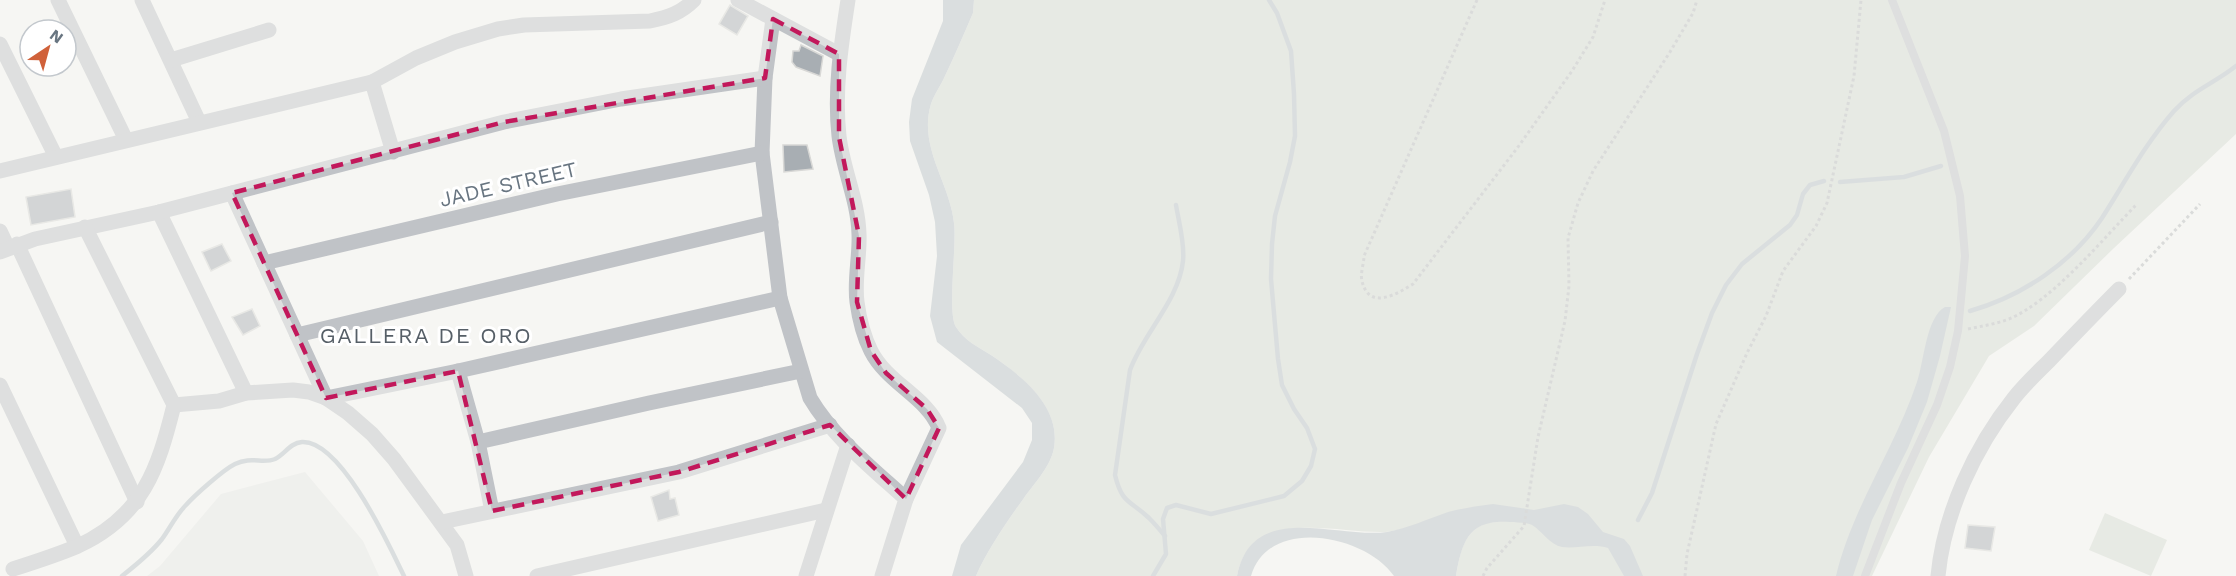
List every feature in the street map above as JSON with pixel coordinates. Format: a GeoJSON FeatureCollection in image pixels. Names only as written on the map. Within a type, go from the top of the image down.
{"type":"FeatureCollection","features":[{"type":"Feature","properties":{"kind":"street"},"geometry":{"type":"LineString","coordinates":[[58,0],[126,140]]}},
{"type":"Feature","properties":{"kind":"street"},"geometry":{"type":"LineString","coordinates":[[141,0],[199,122]]}},
{"type":"Feature","properties":{"kind":"street"},"geometry":{"type":"LineString","coordinates":[[0,171],[372,82],[416,58],[498,28],[524,25],[650,21],[670,17],[685,9],[694,0]]}},
{"type":"Feature","properties":{"kind":"street"},"geometry":{"type":"LineString","coordinates":[[738,0],[839,54]]}},
{"type":"Feature","properties":{"kind":"street"},"geometry":{"type":"LineString","coordinates":[[848,0],[839,54],[839,137],[857,212],[860,236],[856,302],[871,351],[886,373],[927,409],[939,428],[906,499],[882,576]]}},
{"type":"Feature","properties":{"kind":"street"},"geometry":{"type":"LineString","coordinates":[[772,19],[765,78],[762,153],[780,298],[810,398],[848,445],[906,499]]}},
{"type":"Feature","properties":{"kind":"street"},"geometry":{"type":"LineString","coordinates":[[171,60],[269,30]]}},
{"type":"Feature","properties":{"kind":"street"},"geometry":{"type":"LineString","coordinates":[[0,44],[56,158]]}},
{"type":"Feature","properties":{"kind":"street"},"geometry":{"type":"LineString","coordinates":[[8,248],[85,227],[232,194],[504,122],[621,99],[765,78]]}},
{"type":"Feature","properties":{"kind":"street"},"geometry":{"type":"LineString","coordinates":[[372,82],[393,152]]}},
{"type":"Feature","properties":{"kind":"street","name":"JADE STREET"},"geometry":{"type":"LineString","coordinates":[[264,263],[557,194],[762,153]]}},
{"type":"Feature","properties":{"kind":"street"},"geometry":{"type":"LineString","coordinates":[[232,194],[326,398]]}},
{"type":"Feature","properties":{"kind":"street"},"geometry":{"type":"LineString","coordinates":[[159,212],[246,393]]}},
{"type":"Feature","properties":{"kind":"street"},"geometry":{"type":"LineString","coordinates":[[297,335],[771,222]]}},
{"type":"Feature","properties":{"kind":"street"},"geometry":{"type":"LineString","coordinates":[[13,569],[77,546],[102,533],[120,520],[137,502],[161,454],[174,405],[85,227]]}},
{"type":"Feature","properties":{"kind":"street"},"geometry":{"type":"LineString","coordinates":[[0,231],[137,502]]}},
{"type":"Feature","properties":{"kind":"street"},"geometry":{"type":"LineString","coordinates":[[1938,576],[1945,538],[1955,507],[1989,431],[2015,396],[2118,289]]}},
{"type":"Feature","properties":{"kind":"street"},"geometry":{"type":"LineString","coordinates":[[326,398],[458,371],[780,298]]}},
{"type":"Feature","properties":{"kind":"street"},"geometry":{"type":"LineString","coordinates":[[478,442],[801,370]]}},
{"type":"Feature","properties":{"kind":"street"},"geometry":{"type":"LineString","coordinates":[[458,371],[478,442],[492,511]]}},
{"type":"Feature","properties":{"kind":"street"},"geometry":{"type":"LineString","coordinates":[[0,385],[77,546]]}},
{"type":"Feature","properties":{"kind":"street"},"geometry":{"type":"LineString","coordinates":[[174,405],[219,401],[246,393],[293,390],[309,392],[326,398],[372,434],[394,459],[457,545],[466,576]]}},
{"type":"Feature","properties":{"kind":"street"},"geometry":{"type":"LineString","coordinates":[[442,522],[679,472],[830,425]]}},
{"type":"Feature","properties":{"kind":"street"},"geometry":{"type":"LineString","coordinates":[[806,576],[848,445]]}},
{"type":"Feature","properties":{"kind":"street"},"geometry":{"type":"LineString","coordinates":[[537,576],[583,572],[826,510]]}},
{"type":"Feature","properties":{"kind":"lane"},"geometry":{"type":"LineString","coordinates":[[1865,576],[1901,483],[1937,405],[1950,367],[1958,331],[1965,256],[1960,196],[1944,131],[1892,0]]}},
{"type":"Feature","properties":{"kind":"path"},"geometry":{"type":"LineString","coordinates":[[1477,0],[1364,256],[1362,280],[1368,293],[1379,299],[1395,296],[1413,284],[1518,147],[1572,71],[1593,37],[1605,0]]}},
{"type":"Feature","properties":{"kind":"path"},"geometry":{"type":"LineString","coordinates":[[1483,576],[1487,568],[1524,526],[1538,436],[1565,321],[1569,286],[1568,238],[1578,203],[1593,171],[1670,52],[1693,13],[1697,0]]}},
{"type":"Feature","properties":{"kind":"path"},"geometry":{"type":"LineString","coordinates":[[1685,576],[1689,544],[1716,424],[1747,352],[1766,316],[1783,271],[1816,226],[1827,203],[1854,76],[1861,0]]}},
{"type":"Feature","properties":{"kind":"path"},"geometry":{"type":"LineString","coordinates":[[2118,289],[2200,204]]}},
{"type":"Feature","properties":{"kind":"path"},"geometry":{"type":"LineString","coordinates":[[1958,331],[2009,319],[2031,306],[2056,287],[2136,206]]}},
{"type":"Feature","properties":{"kind":"highlighted area"},"geometry":{"type":"Polygon","coordinates":[[[773,19],[839,54],[839,137],[859,236],[857,302],[871,351],[886,373],[927,409],[939,428],[906,499],[830,425],[679,472],[492,511],[458,371],[326,398],[232,193],[504,122],[765,78],[773,19]]]}},
{"type":"Feature","properties":{"kind":"shaded area"},"geometry":{"type":"Polygon","coordinates":[[[943,0],[974,0],[973,13],[932,101],[928,120],[932,150],[954,223],[953,319],[959,332],[1015,372],[1037,394],[1051,419],[1055,433],[1052,455],[1042,475],[998,536],[976,576],[952,576],[961,545],[1023,462],[1032,440],[1032,423],[1022,408],[937,342],[930,316],[937,256],[935,222],[929,195],[910,141],[909,122],[912,99],[943,21],[943,0]]]}},
{"type":"Feature","properties":{"kind":"shaded area"},"geometry":{"type":"Polygon","coordinates":[[[974,0],[2236,0],[2236,134],[2034,326],[1989,356],[1929,457],[1872,576],[1456,576],[1463,546],[1471,533],[1486,523],[1503,521],[1523,508],[1386,532],[1321,528],[1277,531],[1259,539],[1245,554],[1237,576],[976,576],[998,536],[1046,468],[1054,448],[1055,433],[1045,406],[1037,394],[1015,373],[959,332],[953,319],[954,223],[932,150],[928,120],[932,101],[973,13],[974,0]]]}},
{"type":"Feature","properties":{"kind":"shaded area"},"geometry":{"type":"Polygon","coordinates":[[[1945,307],[1951,307],[1927,402],[1908,448],[1872,520],[1853,576],[1836,576],[1852,526],[1908,406],[1934,320],[1945,307]]]}},
{"type":"Feature","properties":{"kind":"shaded area"},"geometry":{"type":"Polygon","coordinates":[[[305,472],[363,541],[379,576],[147,576],[160,566],[221,494],[305,472]]]}},
{"type":"Feature","properties":{"kind":"shaded area"},"geometry":{"type":"Polygon","coordinates":[[[1493,504],[1534,510],[1564,504],[1578,507],[1588,514],[1603,532],[1624,539],[1630,546],[1643,576],[1624,576],[1608,548],[1562,547],[1554,544],[1532,525],[1496,522],[1485,524],[1470,535],[1461,552],[1456,576],[1394,576],[1381,562],[1362,550],[1341,542],[1319,538],[1297,538],[1277,544],[1261,557],[1251,576],[1237,576],[1246,552],[1260,538],[1278,530],[1299,528],[1367,533],[1387,532],[1448,512],[1493,504]]]}},
{"type":"Feature","properties":{"kind":"shaded area"},"geometry":{"type":"Polygon","coordinates":[[[2105,513],[2167,540],[2151,576],[2089,550],[2105,513]]]}},
{"type":"Feature","properties":{"kind":"building"},"geometry":{"type":"Polygon","coordinates":[[[730,5],[748,16],[737,35],[719,24],[730,5]]]}},
{"type":"Feature","properties":{"kind":"building"},"geometry":{"type":"Polygon","coordinates":[[[801,45],[823,56],[820,76],[796,67],[792,62],[793,51],[799,51],[801,45]]]}},
{"type":"Feature","properties":{"kind":"building"},"geometry":{"type":"Polygon","coordinates":[[[783,145],[807,145],[813,169],[784,172],[783,145]]]}},
{"type":"Feature","properties":{"kind":"building"},"geometry":{"type":"Polygon","coordinates":[[[71,189],[75,217],[31,225],[26,197],[71,189]]]}},
{"type":"Feature","properties":{"kind":"building"},"geometry":{"type":"Polygon","coordinates":[[[222,244],[231,261],[211,271],[202,252],[222,244]]]}},
{"type":"Feature","properties":{"kind":"building"},"geometry":{"type":"Polygon","coordinates":[[[252,309],[260,326],[243,335],[232,317],[252,309]]]}},
{"type":"Feature","properties":{"kind":"building"},"geometry":{"type":"Polygon","coordinates":[[[669,490],[670,499],[675,498],[679,515],[658,521],[651,497],[669,490]]]}},
{"type":"Feature","properties":{"kind":"building"},"geometry":{"type":"Polygon","coordinates":[[[1968,525],[1995,527],[1991,551],[1965,548],[1968,525]]]}},
{"type":"Feature","properties":{"kind":"waterway"},"geometry":{"type":"LineString","coordinates":[[1153,576],[1166,554],[1163,519],[1167,508],[1176,505],[1211,514],[1284,496],[1302,481],[1311,466],[1315,449],[1307,428],[1282,385],[1278,359],[1271,279],[1272,244],[1275,216],[1295,136],[1294,94],[1291,51],[1277,13],[1269,0]]}},
{"type":"Feature","properties":{"kind":"waterway"},"geometry":{"type":"LineString","coordinates":[[1970,311],[1989,305],[2027,287],[2061,263],[2090,234],[2102,218],[2145,150],[2174,111],[2236,66]]}},
{"type":"Feature","properties":{"kind":"waterway"},"geometry":{"type":"LineString","coordinates":[[1840,182],[1904,177],[1941,166]]}},
{"type":"Feature","properties":{"kind":"waterway"},"geometry":{"type":"LineString","coordinates":[[1638,520],[1652,493],[1697,354],[1712,313],[1726,285],[1742,264],[1790,225],[1797,215],[1803,194],[1810,185],[1824,181]]}},
{"type":"Feature","properties":{"kind":"waterway"},"geometry":{"type":"LineString","coordinates":[[1165,536],[1149,518],[1124,497],[1115,475],[1130,370],[1143,343],[1168,303],[1180,275],[1183,248],[1176,205]]}},
{"type":"Feature","properties":{"kind":"waterway"},"geometry":{"type":"LineString","coordinates":[[122,576],[158,544],[179,513],[209,483],[235,464],[252,460],[275,459],[294,444],[302,442],[317,446],[347,475],[375,519],[404,576]]}},
{"type":"Feature","properties":{"kind":"district","name":"GALLERA DE ORO"},"geometry":{"type":"Point","coordinates":[426,335]}}]}
